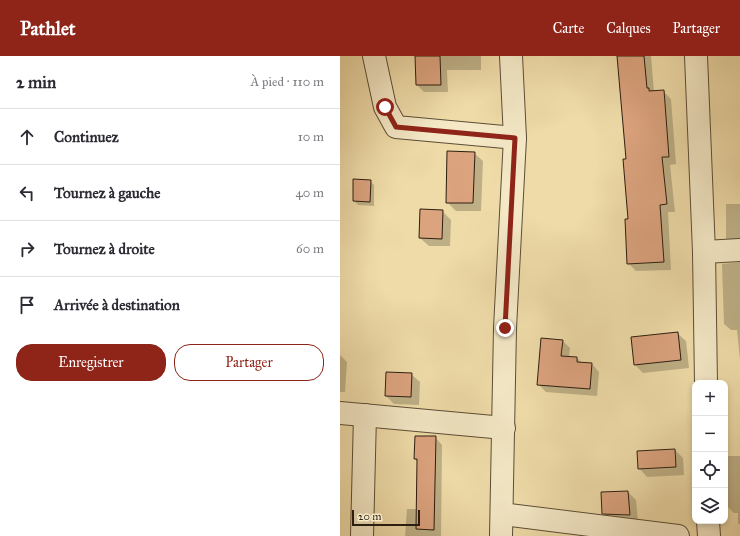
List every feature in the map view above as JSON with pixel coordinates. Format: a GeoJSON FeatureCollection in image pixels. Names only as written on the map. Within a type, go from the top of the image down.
{"type":"FeatureCollection","features":[{"type":"Feature","properties":{"kind":"street"},"geometry":{"type":"LineString","coordinates":[[374,56],[385,107],[396,127],[515,138]]}},
{"type":"Feature","properties":{"kind":"street"},"geometry":{"type":"LineString","coordinates":[[502,536],[505,328],[515,138],[511,56]]}},
{"type":"Feature","properties":{"kind":"street"},"geometry":{"type":"LineString","coordinates":[[696,56],[704,252],[706,380]]}},
{"type":"Feature","properties":{"kind":"street"},"geometry":{"type":"LineString","coordinates":[[704,252],[740,250]]}},
{"type":"Feature","properties":{"kind":"street"},"geometry":{"type":"LineString","coordinates":[[340,413],[504,428]]}},
{"type":"Feature","properties":{"kind":"street"},"geometry":{"type":"LineString","coordinates":[[362,536],[365,415]]}},
{"type":"Feature","properties":{"kind":"street"},"geometry":{"type":"LineString","coordinates":[[502,514],[678,536]]}},
{"type":"Feature","properties":{"kind":"street"},"geometry":{"type":"LineString","coordinates":[[708,524],[709,536]]}},
{"type":"Feature","properties":{"kind":"building"},"geometry":{"type":"Polygon","coordinates":[[[415,56],[440,56],[441,85],[416,85],[415,56]]]}},
{"type":"Feature","properties":{"kind":"building"},"geometry":{"type":"Polygon","coordinates":[[[617,56],[644,56],[647,88],[649,88],[649,91],[664,90],[669,157],[662,157],[667,204],[660,205],[664,262],[627,264],[625,219],[628,219],[623,159],[626,159],[617,56]]]}},
{"type":"Feature","properties":{"kind":"building"},"geometry":{"type":"Polygon","coordinates":[[[447,151],[475,152],[473,203],[446,203],[447,151]]]}},
{"type":"Feature","properties":{"kind":"building"},"geometry":{"type":"Polygon","coordinates":[[[353,179],[371,180],[370,202],[353,201],[353,179]]]}},
{"type":"Feature","properties":{"kind":"building"},"geometry":{"type":"Polygon","coordinates":[[[420,209],[443,210],[442,239],[419,238],[420,209]]]}},
{"type":"Feature","properties":{"kind":"building"},"geometry":{"type":"Polygon","coordinates":[[[678,332],[681,360],[634,365],[631,337],[678,332]]]}},
{"type":"Feature","properties":{"kind":"building"},"geometry":{"type":"Polygon","coordinates":[[[541,338],[563,340],[561,356],[577,357],[577,362],[592,363],[590,389],[537,385],[541,338]]]}},
{"type":"Feature","properties":{"kind":"building"},"geometry":{"type":"Polygon","coordinates":[[[386,372],[412,373],[411,397],[385,396],[386,372]]]}},
{"type":"Feature","properties":{"kind":"building"},"geometry":{"type":"Polygon","coordinates":[[[415,436],[436,436],[434,530],[416,529],[417,459],[414,459],[415,436]]]}},
{"type":"Feature","properties":{"kind":"building"},"geometry":{"type":"Polygon","coordinates":[[[675,449],[676,467],[638,469],[637,451],[675,449]]]}},
{"type":"Feature","properties":{"kind":"building"},"geometry":{"type":"Polygon","coordinates":[[[628,491],[630,515],[602,514],[601,492],[628,491]]]}},
{"type":"Feature","properties":{"kind":"route"},"geometry":{"type":"LineString","coordinates":[[385,107],[396,127],[515,138],[505,328]]}}]}
